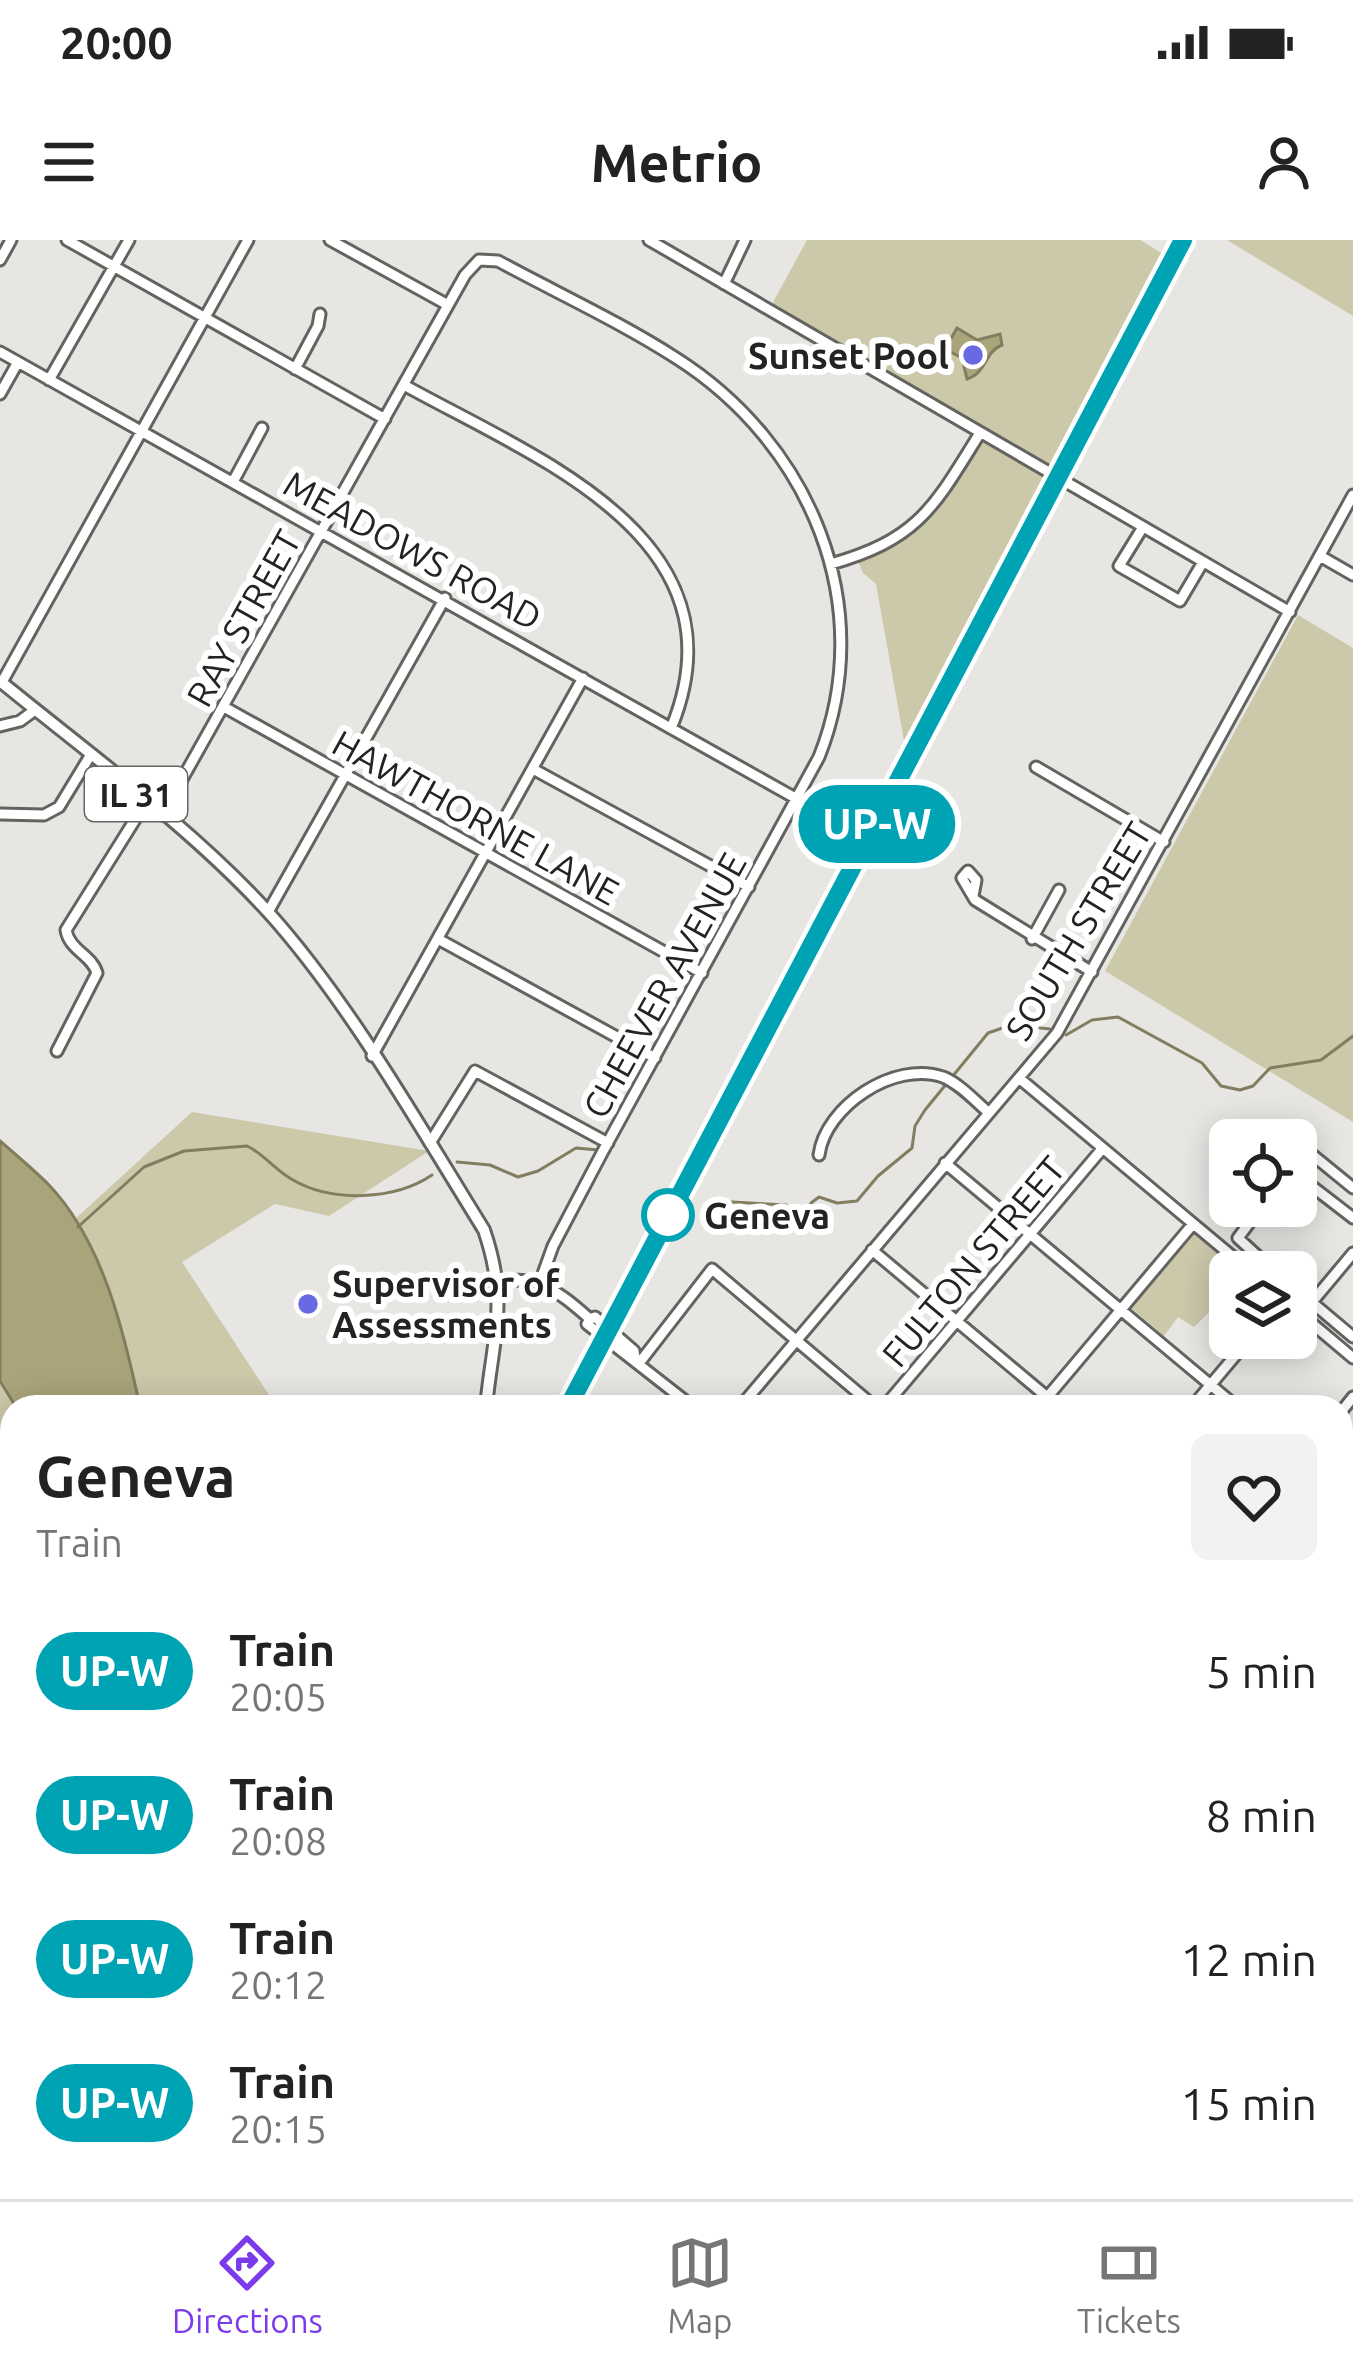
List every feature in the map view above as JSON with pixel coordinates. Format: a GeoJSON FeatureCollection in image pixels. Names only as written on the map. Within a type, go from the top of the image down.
{"type":"FeatureCollection","features":[{"type":"Feature","properties":{"kind":"main road","name":"IL 31"},"geometry":{"type":"LineString","coordinates":[[1,682],[162,815],[268,912],[319,977],[484,1230],[498,1281],[496,1347],[488,1395]]}},
{"type":"Feature","properties":{"kind":"street"},"geometry":{"type":"LineString","coordinates":[[0,260],[11,240]]}},
{"type":"Feature","properties":{"kind":"street"},"geometry":{"type":"LineString","coordinates":[[67,240],[385,419]]}},
{"type":"Feature","properties":{"kind":"street"},"geometry":{"type":"LineString","coordinates":[[49,380],[129,240]]}},
{"type":"Feature","properties":{"kind":"street"},"geometry":{"type":"LineString","coordinates":[[1,682],[248,240]]}},
{"type":"Feature","properties":{"kind":"street"},"geometry":{"type":"LineString","coordinates":[[330,240],[448,305]]}},
{"type":"Feature","properties":{"kind":"street"},"geometry":{"type":"LineString","coordinates":[[649,240],[1290,612]]}},
{"type":"Feature","properties":{"kind":"street"},"geometry":{"type":"LineString","coordinates":[[724,284],[745,240]]}},
{"type":"Feature","properties":{"kind":"street","name":"RAY STREET"},"geometry":{"type":"LineString","coordinates":[[162,815],[465,274],[479,260]]}},
{"type":"Feature","properties":{"kind":"street","name":"CHEEVER AVENUE"},"geometry":{"type":"LineString","coordinates":[[479,260],[498,261],[676,357],[722,392],[755,426],[800,488],[831,564],[842,622],[841,681],[829,733],[553,1246],[540,1282]]}},
{"type":"Feature","properties":{"kind":"street"},"geometry":{"type":"LineString","coordinates":[[295,369],[320,314]]}},
{"type":"Feature","properties":{"kind":"street","name":"MEADOWS ROAD"},"geometry":{"type":"LineString","coordinates":[[0,352],[797,799]]}},
{"type":"Feature","properties":{"kind":"street"},"geometry":{"type":"LineString","coordinates":[[0,394],[18,362]]}},
{"type":"Feature","properties":{"kind":"street"},"geometry":{"type":"LineString","coordinates":[[404,386],[601,497],[643,536],[674,588],[686,634],[686,679],[672,726]]}},
{"type":"Feature","properties":{"kind":"street"},"geometry":{"type":"LineString","coordinates":[[234,480],[262,428]]}},
{"type":"Feature","properties":{"kind":"street"},"geometry":{"type":"LineString","coordinates":[[831,564],[870,553],[910,530],[938,500],[980,433]]}},
{"type":"Feature","properties":{"kind":"street","name":"SOUTH STREET"},"geometry":{"type":"LineString","coordinates":[[750,1395],[1057,1034],[1353,495]]}},
{"type":"Feature","properties":{"kind":"street"},"geometry":{"type":"LineString","coordinates":[[1143,527],[1120,566],[1180,602],[1203,562]]}},
{"type":"Feature","properties":{"kind":"street"},"geometry":{"type":"LineString","coordinates":[[1320,556],[1353,575]]}},
{"type":"Feature","properties":{"kind":"street"},"geometry":{"type":"LineString","coordinates":[[268,912],[445,598]]}},
{"type":"Feature","properties":{"kind":"street"},"geometry":{"type":"LineString","coordinates":[[372,1056],[583,678]]}},
{"type":"Feature","properties":{"kind":"street","name":"HAWTHORNE LANE"},"geometry":{"type":"LineString","coordinates":[[224,707],[702,973]]}},
{"type":"Feature","properties":{"kind":"street"},"geometry":{"type":"LineString","coordinates":[[0,726],[24,719],[35,710]]}},
{"type":"Feature","properties":{"kind":"street"},"geometry":{"type":"LineString","coordinates":[[0,814],[44,815],[59,807],[90,756]]}},
{"type":"Feature","properties":{"kind":"street"},"geometry":{"type":"LineString","coordinates":[[1036,767],[1164,842]]}},
{"type":"Feature","properties":{"kind":"street"},"geometry":{"type":"LineString","coordinates":[[533,770],[749,887]]}},
{"type":"Feature","properties":{"kind":"street"},"geometry":{"type":"LineString","coordinates":[[57,1051],[97,974],[91,960],[69,941],[66,930],[146,802]]}},
{"type":"Feature","properties":{"kind":"street"},"geometry":{"type":"LineString","coordinates":[[962,878],[973,896],[1032,939],[1092,972]]}},
{"type":"Feature","properties":{"kind":"street"},"geometry":{"type":"LineString","coordinates":[[1032,939],[1059,890]]}},
{"type":"Feature","properties":{"kind":"street"},"geometry":{"type":"LineString","coordinates":[[438,940],[655,1058]]}},
{"type":"Feature","properties":{"kind":"street"},"geometry":{"type":"LineString","coordinates":[[430,1143],[475,1071],[608,1143]]}},
{"type":"Feature","properties":{"kind":"street"},"geometry":{"type":"LineString","coordinates":[[819,1155],[829,1124],[878,1084],[893,1078],[933,1075],[954,1083],[988,1112]]}},
{"type":"Feature","properties":{"kind":"street"},"geometry":{"type":"LineString","coordinates":[[1019,1078],[1226,1251]]}},
{"type":"Feature","properties":{"kind":"street","name":"FULTON STREET"},"geometry":{"type":"LineString","coordinates":[[891,1395],[1102,1149]]}},
{"type":"Feature","properties":{"kind":"street"},"geometry":{"type":"LineString","coordinates":[[1317,1159],[1353,1188]]}},
{"type":"Feature","properties":{"kind":"street"},"geometry":{"type":"LineString","coordinates":[[945,1162],[1223,1395]]}},
{"type":"Feature","properties":{"kind":"street"},"geometry":{"type":"LineString","coordinates":[[1317,1190],[1353,1218]]}},
{"type":"Feature","properties":{"kind":"street"},"geometry":{"type":"LineString","coordinates":[[1049,1395],[1193,1224]]}},
{"type":"Feature","properties":{"kind":"street"},"geometry":{"type":"LineString","coordinates":[[1246,1227],[1238,1238],[1253,1251]]}},
{"type":"Feature","properties":{"kind":"street"},"geometry":{"type":"LineString","coordinates":[[872,1250],[1035,1395]]}},
{"type":"Feature","properties":{"kind":"street"},"geometry":{"type":"LineString","coordinates":[[1317,1296],[1353,1253]]}},
{"type":"Feature","properties":{"kind":"street"},"geometry":{"type":"LineString","coordinates":[[638,1360],[712,1269],[865,1395]]}},
{"type":"Feature","properties":{"kind":"street"},"geometry":{"type":"LineString","coordinates":[[498,1281],[540,1282],[556,1290],[590,1318],[596,1317],[679,1395]]}},
{"type":"Feature","properties":{"kind":"street"},"geometry":{"type":"LineString","coordinates":[[1317,1306],[1353,1337]]}},
{"type":"Feature","properties":{"kind":"street"},"geometry":{"type":"LineString","coordinates":[[1317,1327],[1353,1358]]}},
{"type":"Feature","properties":{"kind":"street"},"geometry":{"type":"LineString","coordinates":[[1202,1395],[1233,1359]]}},
{"type":"Feature","properties":{"kind":"shaded area"},"geometry":{"type":"Polygon","coordinates":[[[807,240],[1140,240],[1170,258],[1054,469],[771,306],[807,240]]]}},
{"type":"Feature","properties":{"kind":"shaded area"},"geometry":{"type":"Polygon","coordinates":[[[1227,240],[1353,240],[1353,316],[1227,240]]]}},
{"type":"Feature","properties":{"kind":"shaded area","name":"Sunset Pool"},"geometry":{"type":"Polygon","coordinates":[[[957,328],[977,340],[1000,334],[1002,345],[967,379],[962,358],[945,349],[957,328]]]}},
{"type":"Feature","properties":{"kind":"shaded area"},"geometry":{"type":"Polygon","coordinates":[[[980,437],[1053,477],[905,746],[876,584],[863,573],[857,559],[917,525],[944,495],[980,437]]]}},
{"type":"Feature","properties":{"kind":"shaded area"},"geometry":{"type":"Polygon","coordinates":[[[1298,615],[1353,648],[1353,1122],[1105,971],[1298,615]]]}},
{"type":"Feature","properties":{"kind":"shaded area"},"geometry":{"type":"Polygon","coordinates":[[[192,1112],[429,1151],[329,1216],[275,1204],[182,1262],[269,1395],[137,1395],[114,1310],[74,1220],[192,1112]]]}},
{"type":"Feature","properties":{"kind":"shaded area"},"geometry":{"type":"Polygon","coordinates":[[[0,1141],[49,1185],[84,1233],[109,1289],[137,1395],[9,1395],[0,1381],[0,1141]]]}},
{"type":"Feature","properties":{"kind":"shaded area"},"geometry":{"type":"Polygon","coordinates":[[[1195,1231],[1219,1251],[1209,1251],[1209,1312],[1194,1327],[1178,1317],[1164,1336],[1130,1307],[1195,1231]]]}},
{"type":"Feature","properties":{"kind":"waterway"},"geometry":{"type":"LineString","coordinates":[[1066,1035],[1092,1020],[1118,1017],[1202,1063],[1221,1086],[1240,1090],[1253,1086],[1270,1068],[1321,1060],[1353,1036]]}},
{"type":"Feature","properties":{"kind":"waterway"},"geometry":{"type":"LineString","coordinates":[[714,1201],[786,1205],[805,1218],[819,1197],[837,1203],[857,1201],[912,1148],[915,1126],[925,1110],[988,1033],[1011,1025],[1050,1029]]}},
{"type":"Feature","properties":{"kind":"waterway"},"geometry":{"type":"LineString","coordinates":[[78,1227],[144,1167],[184,1151],[247,1146],[293,1180],[345,1195],[400,1190],[432,1175]]}},
{"type":"Feature","properties":{"kind":"waterway"},"geometry":{"type":"LineString","coordinates":[[457,1162],[490,1165],[518,1177],[576,1148],[598,1150]]}},
{"type":"Feature","properties":{"kind":"railway"},"geometry":{"type":"LineString","coordinates":[[574,1395],[1183,240]]}},
{"type":"Feature","properties":{"kind":"train","name":"UP-W"},"geometry":{"type":"LineString","coordinates":[[574,1395],[1183,240]]}},
{"type":"Feature","properties":{"kind":"place","name":"Sunset Pool"},"geometry":{"type":"Point","coordinates":[973,355]}},
{"type":"Feature","properties":{"kind":"place","name":"Geneva"},"geometry":{"type":"Point","coordinates":[668,1215]}},
{"type":"Feature","properties":{"kind":"place","name":"Supervisor of Assessments"},"geometry":{"type":"Point","coordinates":[308,1304]}}]}
